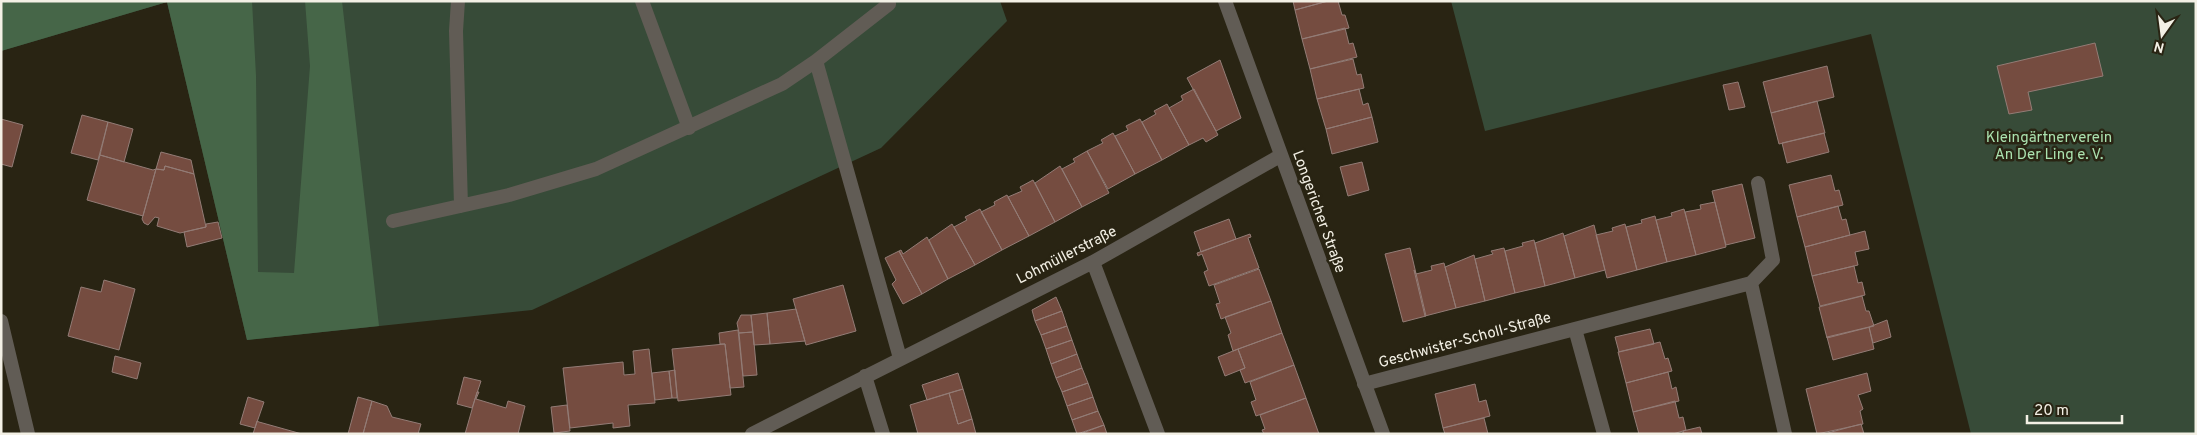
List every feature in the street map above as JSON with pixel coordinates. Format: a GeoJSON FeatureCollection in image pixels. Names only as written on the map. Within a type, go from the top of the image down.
{"type":"FeatureCollection","features":[{"type":"Feature","properties":{"kind":"street"},"geometry":{"type":"LineString","coordinates":[[458,1],[456,40],[461,206]]}},
{"type":"Feature","properties":{"kind":"street"},"geometry":{"type":"LineString","coordinates":[[642,1],[690,128]]}},
{"type":"Feature","properties":{"kind":"street"},"geometry":{"type":"LineString","coordinates":[[394,221],[461,206],[596,169],[690,128],[782,84],[816,61],[889,4],[888,1]]}},
{"type":"Feature","properties":{"kind":"street","name":"Longericher Straße"},"geometry":{"type":"LineString","coordinates":[[1225,1],[1383,434]]}},
{"type":"Feature","properties":{"kind":"street"},"geometry":{"type":"LineString","coordinates":[[816,61],[900,358]]}},
{"type":"Feature","properties":{"kind":"street","name":"Lohmüllerstraße"},"geometry":{"type":"LineString","coordinates":[[752,434],[1093,262],[1280,156]]}},
{"type":"Feature","properties":{"kind":"street"},"geometry":{"type":"LineString","coordinates":[[1758,183],[1773,260],[1751,283],[1784,434]]}},
{"type":"Feature","properties":{"kind":"street"},"geometry":{"type":"LineString","coordinates":[[1093,262],[1158,434]]}},
{"type":"Feature","properties":{"kind":"street","name":"Geschwister-Scholl-Straße"},"geometry":{"type":"LineString","coordinates":[[1364,384],[1751,283]]}},
{"type":"Feature","properties":{"kind":"street"},"geometry":{"type":"LineString","coordinates":[[1,321],[28,434]]}},
{"type":"Feature","properties":{"kind":"street","name":"Geschwister-Scholl-Straße"},"geometry":{"type":"LineString","coordinates":[[1575,329],[1604,434]]}},
{"type":"Feature","properties":{"kind":"street"},"geometry":{"type":"LineString","coordinates":[[864,376],[883,434]]}},
{"type":"Feature","properties":{"kind":"green space"},"geometry":{"type":"Polygon","coordinates":[[[1,1],[1000,1],[1007,21],[881,148],[532,310],[247,340],[167,2],[1,51],[1,1]]]}},
{"type":"Feature","properties":{"kind":"green space"},"geometry":{"type":"Polygon","coordinates":[[[1,1],[252,1],[256,76],[258,272],[294,273],[310,66],[305,1],[342,1],[379,326],[247,340],[167,2],[1,51],[1,1]]]}},
{"type":"Feature","properties":{"kind":"green space","name":"Kleingärtnerverein An Der Ling e. V."},"geometry":{"type":"Polygon","coordinates":[[[1451,1],[2196,1],[2196,434],[1971,434],[1871,34],[1485,131],[1451,1]]]}},
{"type":"Feature","properties":{"kind":"building"},"geometry":{"type":"Polygon","coordinates":[[[1293,1],[1328,1],[1295,10],[1293,1]]]}},
{"type":"Feature","properties":{"kind":"building"},"geometry":{"type":"Polygon","coordinates":[[[1328,1],[1338,1],[1342,15],[1345,15],[1349,28],[1302,39],[1295,10],[1328,1]]]}},
{"type":"Feature","properties":{"kind":"building"},"geometry":{"type":"Polygon","coordinates":[[[1345,28],[1349,44],[1353,43],[1357,57],[1310,69],[1302,39],[1345,28]]]}},
{"type":"Feature","properties":{"kind":"building"},"geometry":{"type":"Polygon","coordinates":[[[2095,43],[2103,76],[2028,92],[2032,110],[2009,114],[1997,66],[2095,43]]]}},
{"type":"Feature","properties":{"kind":"building"},"geometry":{"type":"Polygon","coordinates":[[[1353,59],[1357,75],[1361,74],[1364,88],[1317,99],[1310,69],[1353,59]]]}},
{"type":"Feature","properties":{"kind":"building"},"geometry":{"type":"Polygon","coordinates":[[[1220,60],[1241,118],[1216,131],[1187,78],[1220,60]]]}},
{"type":"Feature","properties":{"kind":"building"},"geometry":{"type":"Polygon","coordinates":[[[1827,66],[1834,97],[1771,113],[1763,82],[1827,66]]]}},
{"type":"Feature","properties":{"kind":"building"},"geometry":{"type":"Polygon","coordinates":[[[1738,82],[1745,107],[1729,110],[1723,85],[1738,82]]]}},
{"type":"Feature","properties":{"kind":"building"},"geometry":{"type":"Polygon","coordinates":[[[1194,89],[1218,135],[1206,142],[1203,138],[1189,145],[1169,108],[1183,100],[1181,96],[1194,89]]]}},
{"type":"Feature","properties":{"kind":"building"},"geometry":{"type":"Polygon","coordinates":[[[1359,89],[1363,105],[1368,103],[1372,117],[1326,129],[1317,99],[1359,89]]]}},
{"type":"Feature","properties":{"kind":"building"},"geometry":{"type":"Polygon","coordinates":[[[1817,101],[1825,133],[1779,144],[1771,113],[1817,101]]]}},
{"type":"Feature","properties":{"kind":"building"},"geometry":{"type":"Polygon","coordinates":[[[1167,104],[1189,145],[1162,160],[1142,122],[1156,114],[1154,111],[1167,104]]]}},
{"type":"Feature","properties":{"kind":"building"},"geometry":{"type":"Polygon","coordinates":[[[82,115],[108,122],[98,160],[71,153],[82,115]]]}},
{"type":"Feature","properties":{"kind":"building"},"geometry":{"type":"Polygon","coordinates":[[[1372,117],[1378,142],[1332,154],[1326,129],[1372,117]]]}},
{"type":"Feature","properties":{"kind":"building"},"geometry":{"type":"Polygon","coordinates":[[[1,119],[23,125],[12,167],[1,164],[1,119]]]}},
{"type":"Feature","properties":{"kind":"building"},"geometry":{"type":"Polygon","coordinates":[[[1140,119],[1162,160],[1135,174],[1115,136],[1128,130],[1126,126],[1140,119]]]}},
{"type":"Feature","properties":{"kind":"building"},"geometry":{"type":"Polygon","coordinates":[[[108,122],[133,129],[124,162],[100,155],[108,122]]]}},
{"type":"Feature","properties":{"kind":"building"},"geometry":{"type":"Polygon","coordinates":[[[1113,133],[1135,174],[1108,189],[1087,151],[1103,143],[1101,140],[1113,133]]]}},
{"type":"Feature","properties":{"kind":"building"},"geometry":{"type":"Polygon","coordinates":[[[1824,133],[1829,152],[1787,163],[1782,143],[1824,133]]]}},
{"type":"Feature","properties":{"kind":"building"},"geometry":{"type":"Polygon","coordinates":[[[1087,151],[1109,193],[1082,207],[1062,169],[1075,162],[1073,159],[1087,151]]]}},
{"type":"Feature","properties":{"kind":"building"},"geometry":{"type":"Polygon","coordinates":[[[161,152],[191,160],[194,174],[165,166],[164,170],[156,169],[161,152]]]}},
{"type":"Feature","properties":{"kind":"building"},"geometry":{"type":"Polygon","coordinates":[[[100,155],[153,170],[156,169],[143,216],[87,200],[100,155]]]}},
{"type":"Feature","properties":{"kind":"building"},"geometry":{"type":"Polygon","coordinates":[[[1362,162],[1369,190],[1348,196],[1340,167],[1362,162]]]}},
{"type":"Feature","properties":{"kind":"building"},"geometry":{"type":"Polygon","coordinates":[[[165,166],[194,174],[206,227],[180,233],[157,226],[159,218],[155,217],[148,225],[144,223],[142,219],[156,169],[164,170],[165,166]]]}},
{"type":"Feature","properties":{"kind":"building"},"geometry":{"type":"Polygon","coordinates":[[[1060,166],[1082,207],[1055,222],[1035,183],[1060,166]]]}},
{"type":"Feature","properties":{"kind":"building"},"geometry":{"type":"Polygon","coordinates":[[[1831,175],[1835,191],[1839,190],[1843,205],[1797,217],[1789,185],[1831,175]]]}},
{"type":"Feature","properties":{"kind":"building"},"geometry":{"type":"Polygon","coordinates":[[[1033,180],[1055,222],[1029,236],[1008,197],[1022,191],[1020,187],[1033,180]]]}},
{"type":"Feature","properties":{"kind":"building"},"geometry":{"type":"Polygon","coordinates":[[[1742,184],[1755,238],[1726,245],[1712,191],[1742,184]]]}},
{"type":"Feature","properties":{"kind":"building"},"geometry":{"type":"Polygon","coordinates":[[[1007,195],[1029,236],[1002,250],[981,212],[995,205],[994,202],[1007,195]]]}},
{"type":"Feature","properties":{"kind":"building"},"geometry":{"type":"Polygon","coordinates":[[[1715,202],[1726,247],[1696,255],[1685,212],[1701,209],[1700,205],[1715,202]]]}},
{"type":"Feature","properties":{"kind":"building"},"geometry":{"type":"Polygon","coordinates":[[[1838,206],[1842,220],[1846,219],[1850,235],[1805,247],[1797,217],[1838,206]]]}},
{"type":"Feature","properties":{"kind":"building"},"geometry":{"type":"Polygon","coordinates":[[[980,209],[1002,250],[975,265],[954,227],[967,220],[965,217],[980,209]]]}},
{"type":"Feature","properties":{"kind":"building"},"geometry":{"type":"Polygon","coordinates":[[[1684,209],[1696,255],[1667,262],[1656,220],[1672,216],[1671,213],[1684,209]]]}},
{"type":"Feature","properties":{"kind":"building"},"geometry":{"type":"Polygon","coordinates":[[[1655,216],[1667,262],[1637,270],[1626,227],[1642,223],[1641,220],[1655,216]]]}},
{"type":"Feature","properties":{"kind":"building"},"geometry":{"type":"Polygon","coordinates":[[[1229,219],[1236,239],[1201,252],[1194,232],[1229,219]]]}},
{"type":"Feature","properties":{"kind":"building"},"geometry":{"type":"Polygon","coordinates":[[[218,222],[222,238],[187,247],[184,232],[218,222]]]}},
{"type":"Feature","properties":{"kind":"building"},"geometry":{"type":"Polygon","coordinates":[[[952,224],[975,265],[948,279],[929,240],[952,224]]]}},
{"type":"Feature","properties":{"kind":"building"},"geometry":{"type":"Polygon","coordinates":[[[1625,224],[1637,270],[1607,278],[1596,235],[1613,231],[1612,228],[1625,224]]]}},
{"type":"Feature","properties":{"kind":"building"},"geometry":{"type":"Polygon","coordinates":[[[1594,225],[1605,270],[1575,278],[1564,236],[1594,225]]]}},
{"type":"Feature","properties":{"kind":"building"},"geometry":{"type":"Polygon","coordinates":[[[1865,231],[1869,249],[1855,252],[1858,265],[1812,276],[1805,247],[1865,231]]]}},
{"type":"Feature","properties":{"kind":"building"},"geometry":{"type":"Polygon","coordinates":[[[1563,233],[1575,278],[1545,286],[1535,243],[1563,233]]]}},
{"type":"Feature","properties":{"kind":"building"},"geometry":{"type":"Polygon","coordinates":[[[1250,234],[1251,237],[1248,238],[1259,268],[1209,286],[1204,272],[1208,270],[1202,254],[1198,256],[1197,253],[1250,234]]]}},
{"type":"Feature","properties":{"kind":"building"},"geometry":{"type":"Polygon","coordinates":[[[927,237],[948,279],[922,294],[899,251],[901,250],[903,254],[927,237]]]}},
{"type":"Feature","properties":{"kind":"building"},"geometry":{"type":"Polygon","coordinates":[[[1534,240],[1545,286],[1515,293],[1505,251],[1523,246],[1522,243],[1534,240]]]}},
{"type":"Feature","properties":{"kind":"building"},"geometry":{"type":"Polygon","coordinates":[[[1410,248],[1426,316],[1403,322],[1385,254],[1410,248]]]}},
{"type":"Feature","properties":{"kind":"building"},"geometry":{"type":"Polygon","coordinates":[[[1504,248],[1515,293],[1485,301],[1475,259],[1493,254],[1491,251],[1504,248]]]}},
{"type":"Feature","properties":{"kind":"building"},"geometry":{"type":"Polygon","coordinates":[[[899,251],[922,294],[903,304],[892,284],[896,280],[885,258],[899,251]]]}},
{"type":"Feature","properties":{"kind":"building"},"geometry":{"type":"Polygon","coordinates":[[[1474,255],[1485,301],[1456,308],[1445,267],[1474,255]]]}},
{"type":"Feature","properties":{"kind":"building"},"geometry":{"type":"Polygon","coordinates":[[[1444,263],[1456,308],[1425,316],[1414,270],[1416,274],[1432,270],[1431,266],[1444,263]]]}},
{"type":"Feature","properties":{"kind":"building"},"geometry":{"type":"Polygon","coordinates":[[[1854,266],[1858,283],[1862,282],[1865,295],[1820,306],[1812,276],[1854,266]]]}},
{"type":"Feature","properties":{"kind":"building"},"geometry":{"type":"Polygon","coordinates":[[[1259,269],[1271,301],[1221,319],[1216,304],[1220,303],[1214,285],[1259,269]]]}},
{"type":"Feature","properties":{"kind":"building"},"geometry":{"type":"Polygon","coordinates":[[[104,280],[135,289],[119,350],[68,336],[81,287],[101,292],[104,280]]]}},
{"type":"Feature","properties":{"kind":"building"},"geometry":{"type":"Polygon","coordinates":[[[843,285],[856,331],[806,345],[793,299],[843,285]]]}},
{"type":"Feature","properties":{"kind":"building"},"geometry":{"type":"Polygon","coordinates":[[[1862,296],[1866,311],[1869,311],[1874,326],[1827,338],[1819,307],[1862,296]]]}},
{"type":"Feature","properties":{"kind":"building"},"geometry":{"type":"Polygon","coordinates":[[[1056,297],[1062,311],[1035,321],[1032,310],[1056,297]]]}},
{"type":"Feature","properties":{"kind":"building"},"geometry":{"type":"Polygon","coordinates":[[[1271,301],[1282,333],[1233,351],[1228,335],[1231,333],[1225,317],[1271,301]]]}},
{"type":"Feature","properties":{"kind":"building"},"geometry":{"type":"Polygon","coordinates":[[[796,309],[805,341],[770,344],[767,313],[796,309]]]}},
{"type":"Feature","properties":{"kind":"building"},"geometry":{"type":"Polygon","coordinates":[[[1062,311],[1067,326],[1041,335],[1035,321],[1062,311]]]}},
{"type":"Feature","properties":{"kind":"building"},"geometry":{"type":"Polygon","coordinates":[[[767,313],[770,344],[754,345],[751,315],[767,313]]]}},
{"type":"Feature","properties":{"kind":"building"},"geometry":{"type":"Polygon","coordinates":[[[741,315],[751,315],[753,332],[739,333],[737,323],[741,315]]]}},
{"type":"Feature","properties":{"kind":"building"},"geometry":{"type":"Polygon","coordinates":[[[1887,320],[1891,337],[1873,343],[1869,327],[1887,320]]]}},
{"type":"Feature","properties":{"kind":"building"},"geometry":{"type":"Polygon","coordinates":[[[1067,326],[1072,340],[1046,349],[1041,335],[1067,326]]]}},
{"type":"Feature","properties":{"kind":"building"},"geometry":{"type":"Polygon","coordinates":[[[1869,327],[1874,349],[1833,360],[1827,337],[1869,327]]]}},
{"type":"Feature","properties":{"kind":"building"},"geometry":{"type":"Polygon","coordinates":[[[1650,329],[1654,344],[1619,352],[1615,337],[1650,329]]]}},
{"type":"Feature","properties":{"kind":"building"},"geometry":{"type":"Polygon","coordinates":[[[738,330],[744,387],[730,388],[725,344],[720,344],[719,333],[738,330]]]}},
{"type":"Feature","properties":{"kind":"building"},"geometry":{"type":"Polygon","coordinates":[[[753,332],[757,375],[743,376],[739,333],[753,332]]]}},
{"type":"Feature","properties":{"kind":"building"},"geometry":{"type":"Polygon","coordinates":[[[1282,333],[1294,365],[1245,383],[1240,370],[1245,368],[1238,349],[1282,333]]]}},
{"type":"Feature","properties":{"kind":"building"},"geometry":{"type":"Polygon","coordinates":[[[1072,340],[1077,354],[1051,364],[1046,349],[1072,340]]]}},
{"type":"Feature","properties":{"kind":"building"},"geometry":{"type":"Polygon","coordinates":[[[1660,342],[1665,359],[1668,358],[1672,371],[1626,383],[1618,352],[1660,342]]]}},
{"type":"Feature","properties":{"kind":"building"},"geometry":{"type":"Polygon","coordinates":[[[725,344],[731,395],[678,401],[672,349],[725,344]]]}},
{"type":"Feature","properties":{"kind":"building"},"geometry":{"type":"Polygon","coordinates":[[[649,349],[655,403],[628,405],[630,426],[613,428],[613,423],[570,428],[563,368],[623,362],[624,375],[635,374],[633,351],[649,349]]]}},
{"type":"Feature","properties":{"kind":"building"},"geometry":{"type":"Polygon","coordinates":[[[1238,349],[1245,368],[1225,376],[1218,357],[1238,349]]]}},
{"type":"Feature","properties":{"kind":"building"},"geometry":{"type":"Polygon","coordinates":[[[1077,354],[1082,368],[1056,378],[1051,364],[1077,354]]]}},
{"type":"Feature","properties":{"kind":"building"},"geometry":{"type":"Polygon","coordinates":[[[115,356],[141,363],[137,379],[112,372],[115,356]]]}},
{"type":"Feature","properties":{"kind":"building"},"geometry":{"type":"Polygon","coordinates":[[[1294,365],[1306,398],[1256,416],[1251,402],[1256,400],[1250,382],[1294,365]]]}},
{"type":"Feature","properties":{"kind":"building"},"geometry":{"type":"Polygon","coordinates":[[[1082,368],[1088,383],[1062,392],[1056,378],[1082,368]]]}},
{"type":"Feature","properties":{"kind":"building"},"geometry":{"type":"Polygon","coordinates":[[[675,370],[677,398],[672,398],[669,371],[675,370]]]}},
{"type":"Feature","properties":{"kind":"building"},"geometry":{"type":"Polygon","coordinates":[[[669,371],[672,398],[655,400],[652,373],[669,371]]]}},
{"type":"Feature","properties":{"kind":"building"},"geometry":{"type":"Polygon","coordinates":[[[1668,372],[1672,389],[1676,387],[1679,401],[1633,412],[1626,383],[1668,372]]]}},
{"type":"Feature","properties":{"kind":"building"},"geometry":{"type":"Polygon","coordinates":[[[958,373],[963,389],[927,400],[922,385],[958,373]]]}},
{"type":"Feature","properties":{"kind":"building"},"geometry":{"type":"Polygon","coordinates":[[[1867,373],[1871,391],[1858,395],[1863,409],[1860,411],[1863,424],[1817,434],[1806,389],[1867,373]]]}},
{"type":"Feature","properties":{"kind":"building"},"geometry":{"type":"Polygon","coordinates":[[[464,377],[481,381],[472,408],[457,404],[464,377]]]}},
{"type":"Feature","properties":{"kind":"building"},"geometry":{"type":"Polygon","coordinates":[[[1088,383],[1093,397],[1067,406],[1062,392],[1088,383]]]}},
{"type":"Feature","properties":{"kind":"building"},"geometry":{"type":"Polygon","coordinates":[[[1475,384],[1479,402],[1486,400],[1490,416],[1443,428],[1435,394],[1475,384]]]}},
{"type":"Feature","properties":{"kind":"building"},"geometry":{"type":"Polygon","coordinates":[[[963,389],[972,419],[958,424],[949,393],[963,389]]]}},
{"type":"Feature","properties":{"kind":"building"},"geometry":{"type":"Polygon","coordinates":[[[477,392],[479,392],[476,399],[506,408],[508,401],[525,406],[518,434],[465,434],[477,392]]]}},
{"type":"Feature","properties":{"kind":"building"},"geometry":{"type":"Polygon","coordinates":[[[949,393],[958,424],[972,419],[976,434],[918,434],[910,405],[949,393]]]}},
{"type":"Feature","properties":{"kind":"building"},"geometry":{"type":"Polygon","coordinates":[[[248,397],[264,402],[255,428],[240,424],[248,397]]]}},
{"type":"Feature","properties":{"kind":"building"},"geometry":{"type":"Polygon","coordinates":[[[358,397],[372,401],[363,434],[348,434],[358,397]]]}},
{"type":"Feature","properties":{"kind":"building"},"geometry":{"type":"Polygon","coordinates":[[[1093,397],[1098,411],[1072,420],[1067,406],[1093,397]]]}},
{"type":"Feature","properties":{"kind":"building"},"geometry":{"type":"Polygon","coordinates":[[[1306,398],[1319,434],[1264,434],[1262,430],[1265,429],[1260,415],[1306,398]]]}},
{"type":"Feature","properties":{"kind":"building"},"geometry":{"type":"Polygon","coordinates":[[[372,401],[387,406],[392,417],[421,424],[418,434],[363,434],[372,401]]]}},
{"type":"Feature","properties":{"kind":"building"},"geometry":{"type":"Polygon","coordinates":[[[1675,401],[1679,418],[1683,417],[1686,430],[1673,434],[1639,434],[1633,412],[1675,401]]]}},
{"type":"Feature","properties":{"kind":"building"},"geometry":{"type":"Polygon","coordinates":[[[567,405],[570,431],[554,433],[551,407],[567,405]]]}},
{"type":"Feature","properties":{"kind":"building"},"geometry":{"type":"Polygon","coordinates":[[[1098,411],[1104,425],[1077,434],[1072,420],[1098,411]]]}},
{"type":"Feature","properties":{"kind":"building"},"geometry":{"type":"Polygon","coordinates":[[[1484,418],[1488,434],[1445,434],[1443,428],[1484,418]]]}},
{"type":"Feature","properties":{"kind":"building"},"geometry":{"type":"Polygon","coordinates":[[[257,421],[259,422],[302,434],[253,434],[257,421]]]}},
{"type":"Feature","properties":{"kind":"building"},"geometry":{"type":"Polygon","coordinates":[[[1861,424],[1864,434],[1824,434],[1861,424]]]}},
{"type":"Feature","properties":{"kind":"building"},"geometry":{"type":"Polygon","coordinates":[[[1104,425],[1107,434],[1080,434],[1104,425]]]}},
{"type":"Feature","properties":{"kind":"building"},"geometry":{"type":"Polygon","coordinates":[[[1700,427],[1702,434],[1683,434],[1683,431],[1700,427]]]}}]}
